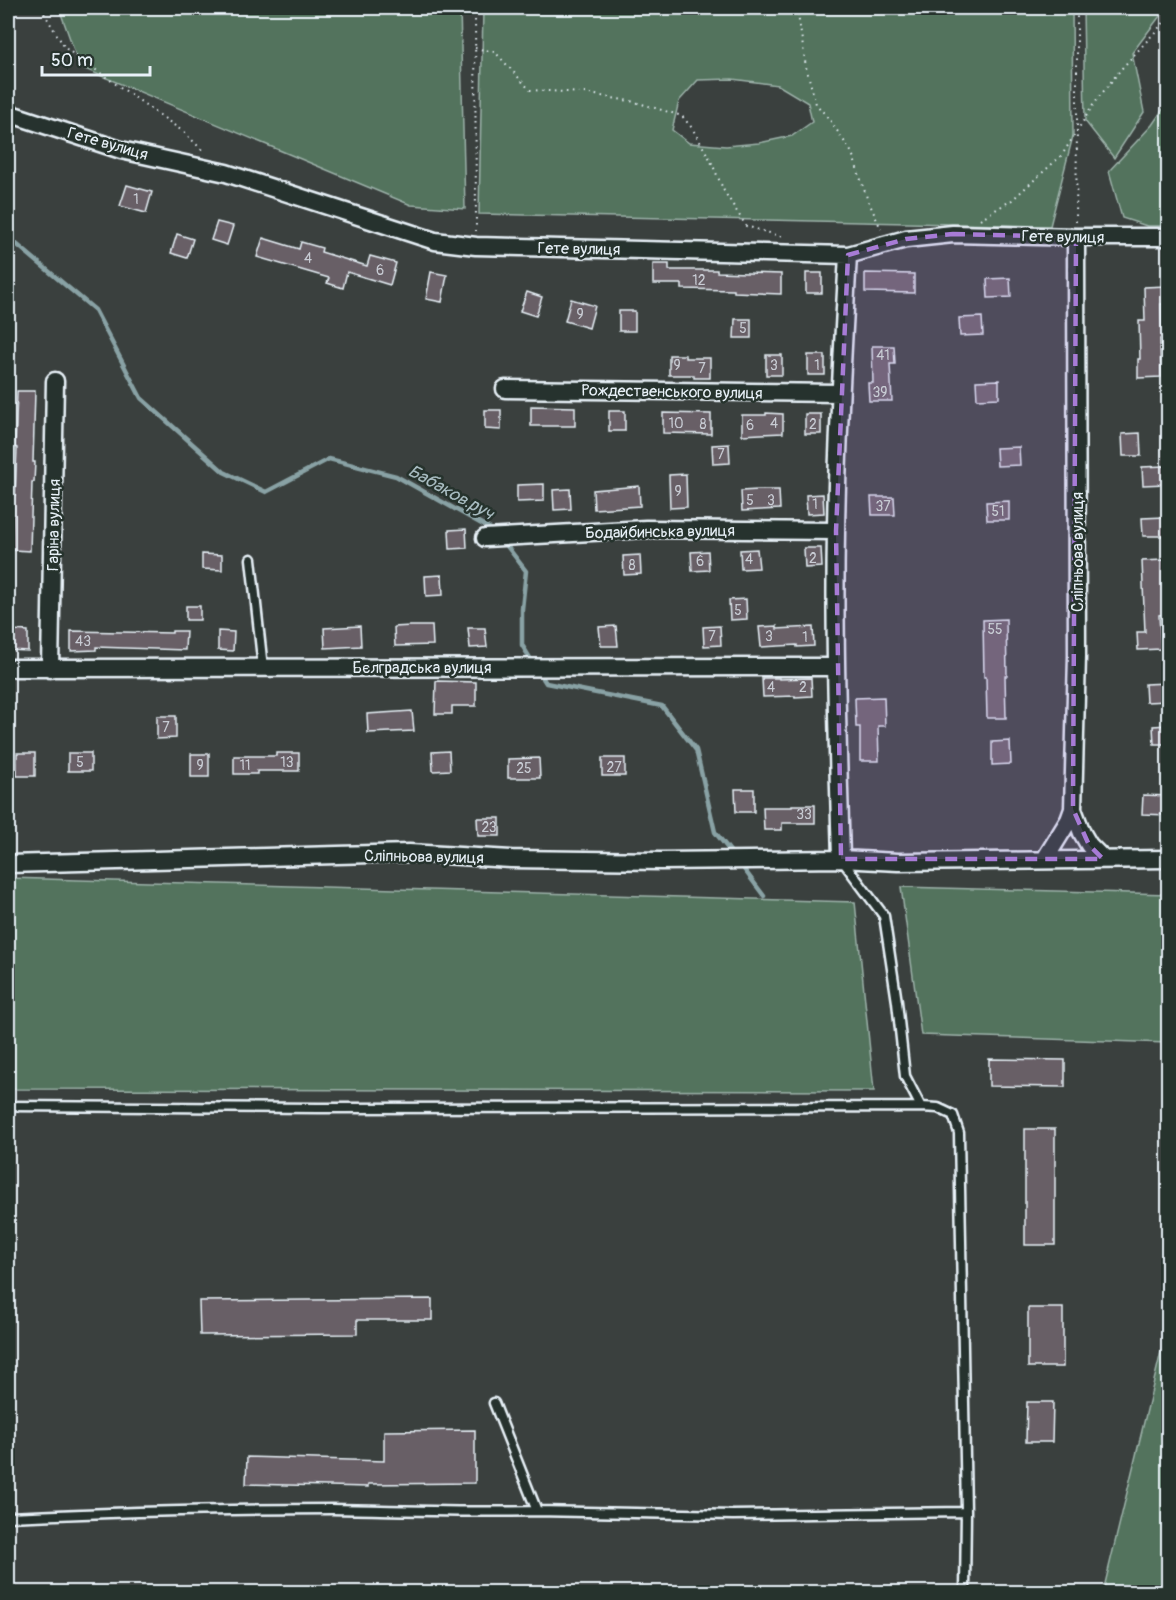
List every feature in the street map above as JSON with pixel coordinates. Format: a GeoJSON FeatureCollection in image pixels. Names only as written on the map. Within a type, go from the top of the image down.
{"type":"FeatureCollection","features":[{"type":"Feature","properties":{"kind":"street","name":"Гете вулиця"},"geometry":{"type":"LineString","coordinates":[[8,113],[121,150],[225,173],[435,241],[476,246],[848,255],[906,239],[953,234],[1168,237]]}},
{"type":"Feature","properties":{"kind":"street","name":"Сліпньова вулиця"},"geometry":{"type":"LineString","coordinates":[[1045,859],[1070,820],[1073,809],[1077,656],[1076,237]]}},
{"type":"Feature","properties":{"kind":"street"},"geometry":{"type":"LineString","coordinates":[[841,859],[836,667],[836,531],[840,393],[848,255]]}},
{"type":"Feature","properties":{"kind":"street","name":"Гаріна вулиця"},"geometry":{"type":"LineString","coordinates":[[50,669],[55,381]]}},
{"type":"Feature","properties":{"kind":"street","name":"Рождественського вулиця"},"geometry":{"type":"LineString","coordinates":[[505,389],[840,393]]}},
{"type":"Feature","properties":{"kind":"street","name":"Бодайбинська вулиця"},"geometry":{"type":"LineString","coordinates":[[485,538],[646,529],[836,531]]}},
{"type":"Feature","properties":{"kind":"street","name":"Бєлградська вулиця"},"geometry":{"type":"LineString","coordinates":[[8,668],[836,667]]}},
{"type":"Feature","properties":{"kind":"street"},"geometry":{"type":"LineString","coordinates":[[1073,809],[1089,845],[1103,859]]}},
{"type":"Feature","properties":{"kind":"street","name":"Сліпньова вулиця"},"geometry":{"type":"LineString","coordinates":[[8,864],[409,853],[511,859],[841,859],[898,862],[1168,859]]}},
{"type":"Feature","properties":{"kind":"lane"},"geometry":{"type":"LineString","coordinates":[[251,559],[263,668]]}},
{"type":"Feature","properties":{"kind":"lane"},"geometry":{"type":"LineString","coordinates":[[841,859],[884,916],[905,1076],[921,1107]]}},
{"type":"Feature","properties":{"kind":"lane"},"geometry":{"type":"LineString","coordinates":[[8,1106],[921,1107],[938,1108],[953,1115],[959,1133],[966,1512],[965,1593]]}},
{"type":"Feature","properties":{"kind":"lane"},"geometry":{"type":"LineString","coordinates":[[494,1403],[537,1511]]}},
{"type":"Feature","properties":{"kind":"lane"},"geometry":{"type":"LineString","coordinates":[[8,1517],[97,1513],[332,1509],[733,1515],[966,1512]]}},
{"type":"Feature","properties":{"kind":"path"},"geometry":{"type":"LineString","coordinates":[[41,8],[65,48],[185,133],[225,173]]}},
{"type":"Feature","properties":{"kind":"path"},"geometry":{"type":"LineString","coordinates":[[475,8],[476,246]]}},
{"type":"Feature","properties":{"kind":"path"},"geometry":{"type":"LineString","coordinates":[[797,8],[806,67],[816,104],[830,120],[852,153],[880,229],[906,239]]}},
{"type":"Feature","properties":{"kind":"path"},"geometry":{"type":"LineString","coordinates":[[1076,237],[1077,8]]}},
{"type":"Feature","properties":{"kind":"path"},"geometry":{"type":"LineString","coordinates":[[953,234],[1012,200],[1062,155],[1095,102],[1122,68],[1168,18]]}},
{"type":"Feature","properties":{"kind":"path"},"geometry":{"type":"LineString","coordinates":[[475,48],[495,52],[530,90],[584,93],[635,102],[682,116],[692,128],[710,159],[724,191],[746,226],[792,239]]}},
{"type":"Feature","properties":{"kind":"highlighted area"},"geometry":{"type":"Polygon","coordinates":[[[953,234],[1076,237],[1073,809],[1089,845],[1103,859],[841,859],[836,531],[848,255],[906,239],[953,234]]]}},
{"type":"Feature","properties":{"kind":"green space"},"geometry":{"type":"Polygon","coordinates":[[[59,8],[460,8],[465,209],[411,205],[80,67],[59,8]]]}},
{"type":"Feature","properties":{"kind":"green space"},"geometry":{"type":"Polygon","coordinates":[[[483,8],[1072,8],[1073,136],[1050,226],[479,214],[483,8]],[[732,79],[698,80],[679,101],[672,130],[689,143],[726,146],[759,143],[792,136],[812,122],[808,103],[778,85],[732,79]]]}},
{"type":"Feature","properties":{"kind":"green space"},"geometry":{"type":"Polygon","coordinates":[[[1083,8],[1166,8],[1132,53],[1144,112],[1114,158],[1085,121],[1083,8]]]}},
{"type":"Feature","properties":{"kind":"green space"},"geometry":{"type":"Polygon","coordinates":[[[1168,102],[1168,226],[1147,226],[1122,218],[1109,171],[1152,125],[1168,102]]]}},
{"type":"Feature","properties":{"kind":"green space"},"geometry":{"type":"Polygon","coordinates":[[[8,878],[855,902],[874,1091],[8,1089],[8,878]]]}},
{"type":"Feature","properties":{"kind":"green space"},"geometry":{"type":"Polygon","coordinates":[[[901,887],[1168,894],[1168,1043],[921,1035],[901,887]]]}},
{"type":"Feature","properties":{"kind":"green space"},"geometry":{"type":"Polygon","coordinates":[[[1168,1323],[1168,1592],[1103,1592],[1168,1323]]]}},
{"type":"Feature","properties":{"kind":"building"},"geometry":{"type":"Polygon","coordinates":[[[127,185],[152,192],[146,213],[120,206],[127,185]]]}},
{"type":"Feature","properties":{"kind":"building"},"geometry":{"type":"Polygon","coordinates":[[[217,222],[233,226],[227,245],[211,240],[217,222]]]}},
{"type":"Feature","properties":{"kind":"building"},"geometry":{"type":"Polygon","coordinates":[[[177,234],[193,239],[187,258],[171,253],[177,234]]]}},
{"type":"Feature","properties":{"kind":"building"},"geometry":{"type":"Polygon","coordinates":[[[263,238],[299,249],[301,242],[322,248],[321,252],[367,266],[370,256],[396,263],[390,285],[347,272],[343,288],[327,283],[329,278],[257,257],[263,238]]]}},
{"type":"Feature","properties":{"kind":"building"},"geometry":{"type":"Polygon","coordinates":[[[653,264],[669,264],[669,270],[781,274],[781,294],[682,289],[682,284],[653,284],[653,264]]]}},
{"type":"Feature","properties":{"kind":"building"},"geometry":{"type":"Polygon","coordinates":[[[431,272],[447,275],[442,302],[426,299],[431,272]]]}},
{"type":"Feature","properties":{"kind":"building"},"geometry":{"type":"Polygon","coordinates":[[[806,273],[822,273],[822,293],[806,293],[806,273]]]}},
{"type":"Feature","properties":{"kind":"building"},"geometry":{"type":"Polygon","coordinates":[[[865,273],[914,274],[914,293],[865,292],[865,273]]]}},
{"type":"Feature","properties":{"kind":"building"},"geometry":{"type":"Polygon","coordinates":[[[1010,278],[1011,297],[988,298],[987,279],[1010,278]]]}},
{"type":"Feature","properties":{"kind":"building"},"geometry":{"type":"Polygon","coordinates":[[[1167,286],[1167,304],[1161,304],[1161,377],[1138,378],[1139,321],[1145,321],[1144,287],[1167,286]]]}},
{"type":"Feature","properties":{"kind":"building"},"geometry":{"type":"Polygon","coordinates":[[[527,292],[542,297],[536,316],[520,311],[527,292]]]}},
{"type":"Feature","properties":{"kind":"building"},"geometry":{"type":"Polygon","coordinates":[[[571,299],[595,306],[589,328],[565,321],[571,299]]]}},
{"type":"Feature","properties":{"kind":"building"},"geometry":{"type":"Polygon","coordinates":[[[619,311],[635,311],[635,331],[619,331],[619,311]]]}},
{"type":"Feature","properties":{"kind":"building"},"geometry":{"type":"Polygon","coordinates":[[[982,317],[983,335],[960,336],[959,318],[982,317]]]}},
{"type":"Feature","properties":{"kind":"building"},"geometry":{"type":"Polygon","coordinates":[[[735,319],[751,319],[751,338],[734,338],[735,319]]]}},
{"type":"Feature","properties":{"kind":"building"},"geometry":{"type":"Polygon","coordinates":[[[872,346],[894,346],[895,364],[890,364],[892,401],[869,401],[868,383],[873,383],[872,346]]]}},
{"type":"Feature","properties":{"kind":"building"},"geometry":{"type":"Polygon","coordinates":[[[669,355],[685,355],[685,358],[710,358],[710,378],[694,378],[694,375],[669,375],[669,355]]]}},
{"type":"Feature","properties":{"kind":"building"},"geometry":{"type":"Polygon","coordinates":[[[766,355],[782,355],[782,375],[766,375],[766,355]]]}},
{"type":"Feature","properties":{"kind":"building"},"geometry":{"type":"Polygon","coordinates":[[[808,355],[825,355],[825,375],[808,375],[808,355]]]}},
{"type":"Feature","properties":{"kind":"building"},"geometry":{"type":"Polygon","coordinates":[[[999,380],[999,398],[977,399],[976,381],[999,380]]]}},
{"type":"Feature","properties":{"kind":"building"},"geometry":{"type":"Polygon","coordinates":[[[17,391],[35,391],[33,462],[35,462],[34,482],[32,482],[30,551],[12,550],[17,391]]]}},
{"type":"Feature","properties":{"kind":"building"},"geometry":{"type":"Polygon","coordinates":[[[531,406],[575,407],[575,426],[531,426],[531,406]]]}},
{"type":"Feature","properties":{"kind":"building"},"geometry":{"type":"Polygon","coordinates":[[[485,410],[501,410],[501,430],[485,429],[485,410]]]}},
{"type":"Feature","properties":{"kind":"building"},"geometry":{"type":"Polygon","coordinates":[[[609,411],[625,411],[625,431],[609,431],[609,411]]]}},
{"type":"Feature","properties":{"kind":"building"},"geometry":{"type":"Polygon","coordinates":[[[663,413],[711,414],[711,434],[663,433],[663,413]]]}},
{"type":"Feature","properties":{"kind":"building"},"geometry":{"type":"Polygon","coordinates":[[[766,413],[783,414],[783,433],[742,435],[742,415],[766,415],[766,413]]]}},
{"type":"Feature","properties":{"kind":"building"},"geometry":{"type":"Polygon","coordinates":[[[805,414],[821,414],[821,434],[805,434],[805,414]]]}},
{"type":"Feature","properties":{"kind":"building"},"geometry":{"type":"Polygon","coordinates":[[[1140,433],[1141,456],[1123,456],[1122,434],[1140,433]]]}},
{"type":"Feature","properties":{"kind":"building"},"geometry":{"type":"Polygon","coordinates":[[[729,444],[730,463],[713,464],[712,445],[729,444]]]}},
{"type":"Feature","properties":{"kind":"building"},"geometry":{"type":"Polygon","coordinates":[[[1019,447],[1020,465],[997,466],[996,448],[1019,447]]]}},
{"type":"Feature","properties":{"kind":"building"},"geometry":{"type":"Polygon","coordinates":[[[1164,466],[1165,484],[1143,485],[1142,467],[1164,466]]]}},
{"type":"Feature","properties":{"kind":"building"},"geometry":{"type":"Polygon","coordinates":[[[686,474],[687,507],[670,508],[669,475],[686,474]]]}},
{"type":"Feature","properties":{"kind":"building"},"geometry":{"type":"Polygon","coordinates":[[[544,484],[544,501],[517,502],[517,485],[544,484]]]}},
{"type":"Feature","properties":{"kind":"building"},"geometry":{"type":"Polygon","coordinates":[[[639,486],[640,506],[594,509],[593,490],[639,486]]]}},
{"type":"Feature","properties":{"kind":"building"},"geometry":{"type":"Polygon","coordinates":[[[570,489],[571,509],[554,510],[553,490],[570,489]]]}},
{"type":"Feature","properties":{"kind":"building"},"geometry":{"type":"Polygon","coordinates":[[[779,490],[780,509],[742,511],[741,491],[779,490]]]}},
{"type":"Feature","properties":{"kind":"building"},"geometry":{"type":"Polygon","coordinates":[[[823,494],[824,513],[807,514],[806,495],[823,494]]]}},
{"type":"Feature","properties":{"kind":"building"},"geometry":{"type":"Polygon","coordinates":[[[871,497],[894,497],[895,515],[872,515],[871,497]]]}},
{"type":"Feature","properties":{"kind":"building"},"geometry":{"type":"Polygon","coordinates":[[[1009,501],[1009,520],[987,520],[986,502],[1009,501]]]}},
{"type":"Feature","properties":{"kind":"building"},"geometry":{"type":"Polygon","coordinates":[[[1165,517],[1166,536],[1143,536],[1142,518],[1165,517]]]}},
{"type":"Feature","properties":{"kind":"building"},"geometry":{"type":"Polygon","coordinates":[[[466,529],[467,548],[450,549],[449,530],[466,529]]]}},
{"type":"Feature","properties":{"kind":"building"},"geometry":{"type":"Polygon","coordinates":[[[804,548],[821,548],[822,567],[805,568],[804,548]]]}},
{"type":"Feature","properties":{"kind":"building"},"geometry":{"type":"Polygon","coordinates":[[[757,549],[759,568],[741,569],[740,550],[757,549]]]}},
{"type":"Feature","properties":{"kind":"building"},"geometry":{"type":"Polygon","coordinates":[[[708,551],[709,570],[692,571],[691,552],[708,551]]]}},
{"type":"Feature","properties":{"kind":"building"},"geometry":{"type":"Polygon","coordinates":[[[202,554],[222,555],[222,570],[202,569],[202,554]]]}},
{"type":"Feature","properties":{"kind":"building"},"geometry":{"type":"Polygon","coordinates":[[[640,555],[641,574],[624,575],[623,556],[640,555]]]}},
{"type":"Feature","properties":{"kind":"building"},"geometry":{"type":"Polygon","coordinates":[[[1164,560],[1167,614],[1159,615],[1161,649],[1138,650],[1137,632],[1145,632],[1142,561],[1164,560]]]}},
{"type":"Feature","properties":{"kind":"building"},"geometry":{"type":"Polygon","coordinates":[[[442,575],[443,595],[426,596],[425,576],[442,575]]]}},
{"type":"Feature","properties":{"kind":"building"},"geometry":{"type":"Polygon","coordinates":[[[746,599],[747,619],[730,620],[729,600],[746,599]]]}},
{"type":"Feature","properties":{"kind":"building"},"geometry":{"type":"Polygon","coordinates":[[[186,606],[200,606],[200,620],[186,620],[186,606]]]}},
{"type":"Feature","properties":{"kind":"building"},"geometry":{"type":"Polygon","coordinates":[[[1006,619],[1006,718],[987,718],[983,620],[1006,619]]]}},
{"type":"Feature","properties":{"kind":"building"},"geometry":{"type":"Polygon","coordinates":[[[360,626],[361,646],[325,648],[324,628],[360,626]]]}},
{"type":"Feature","properties":{"kind":"building"},"geometry":{"type":"Polygon","coordinates":[[[432,626],[433,645],[395,646],[394,627],[432,626]]]}},
{"type":"Feature","properties":{"kind":"building"},"geometry":{"type":"Polygon","coordinates":[[[616,626],[618,646],[601,646],[599,627],[616,626]]]}},
{"type":"Feature","properties":{"kind":"building"},"geometry":{"type":"Polygon","coordinates":[[[720,626],[721,645],[704,646],[703,627],[720,626]]]}},
{"type":"Feature","properties":{"kind":"building"},"geometry":{"type":"Polygon","coordinates":[[[777,626],[777,629],[813,627],[814,646],[761,647],[759,627],[777,626]]]}},
{"type":"Feature","properties":{"kind":"building"},"geometry":{"type":"Polygon","coordinates":[[[468,628],[485,628],[487,647],[470,648],[468,628]]]}},
{"type":"Feature","properties":{"kind":"building"},"geometry":{"type":"Polygon","coordinates":[[[10,630],[28,631],[28,651],[9,650],[10,630]]]}},
{"type":"Feature","properties":{"kind":"building"},"geometry":{"type":"Polygon","coordinates":[[[71,631],[172,633],[172,631],[186,631],[185,650],[96,647],[96,650],[71,651],[71,631]]]}},
{"type":"Feature","properties":{"kind":"building"},"geometry":{"type":"Polygon","coordinates":[[[218,631],[234,632],[233,651],[218,650],[218,631]]]}},
{"type":"Feature","properties":{"kind":"building"},"geometry":{"type":"Polygon","coordinates":[[[762,678],[811,678],[812,696],[763,697],[762,678]]]}},
{"type":"Feature","properties":{"kind":"building"},"geometry":{"type":"Polygon","coordinates":[[[436,681],[476,682],[476,706],[452,706],[452,714],[435,714],[436,681]]]}},
{"type":"Feature","properties":{"kind":"building"},"geometry":{"type":"Polygon","coordinates":[[[1168,683],[1168,701],[1146,702],[1145,684],[1168,683]]]}},
{"type":"Feature","properties":{"kind":"building"},"geometry":{"type":"Polygon","coordinates":[[[884,697],[885,726],[878,726],[879,761],[860,761],[860,727],[856,727],[855,698],[884,697]]]}},
{"type":"Feature","properties":{"kind":"building"},"geometry":{"type":"Polygon","coordinates":[[[412,711],[414,731],[368,733],[367,714],[412,711]]]}},
{"type":"Feature","properties":{"kind":"building"},"geometry":{"type":"Polygon","coordinates":[[[157,716],[176,716],[176,738],[157,739],[157,716]]]}},
{"type":"Feature","properties":{"kind":"building"},"geometry":{"type":"Polygon","coordinates":[[[1168,725],[1168,744],[1154,744],[1153,726],[1168,725]]]}},
{"type":"Feature","properties":{"kind":"building"},"geometry":{"type":"Polygon","coordinates":[[[1010,741],[1011,764],[992,765],[992,742],[1010,741]]]}},
{"type":"Feature","properties":{"kind":"building"},"geometry":{"type":"Polygon","coordinates":[[[449,751],[450,770],[433,771],[432,752],[449,751]]]}},
{"type":"Feature","properties":{"kind":"building"},"geometry":{"type":"Polygon","coordinates":[[[17,753],[35,753],[35,776],[17,776],[17,753]]]}},
{"type":"Feature","properties":{"kind":"building"},"geometry":{"type":"Polygon","coordinates":[[[68,753],[91,753],[91,771],[68,771],[68,753]]]}},
{"type":"Feature","properties":{"kind":"building"},"geometry":{"type":"Polygon","coordinates":[[[276,753],[299,753],[299,771],[257,771],[257,774],[234,774],[234,756],[276,756],[276,753]]]}},
{"type":"Feature","properties":{"kind":"building"},"geometry":{"type":"Polygon","coordinates":[[[191,754],[209,754],[209,777],[191,777],[191,754]]]}},
{"type":"Feature","properties":{"kind":"building"},"geometry":{"type":"Polygon","coordinates":[[[539,758],[540,778],[508,778],[508,759],[539,758]]]}},
{"type":"Feature","properties":{"kind":"building"},"geometry":{"type":"Polygon","coordinates":[[[602,758],[625,758],[625,776],[602,776],[602,758]]]}},
{"type":"Feature","properties":{"kind":"building"},"geometry":{"type":"Polygon","coordinates":[[[735,789],[754,789],[754,812],[736,812],[735,789]]]}},
{"type":"Feature","properties":{"kind":"building"},"geometry":{"type":"Polygon","coordinates":[[[1143,795],[1168,796],[1168,815],[1142,814],[1143,795]]]}},
{"type":"Feature","properties":{"kind":"building"},"geometry":{"type":"Polygon","coordinates":[[[792,805],[815,805],[815,823],[782,823],[782,830],[764,830],[763,807],[792,807],[792,805]]]}},
{"type":"Feature","properties":{"kind":"building"},"geometry":{"type":"Polygon","coordinates":[[[477,818],[500,818],[500,836],[478,836],[477,818]]]}},
{"type":"Feature","properties":{"kind":"building"},"geometry":{"type":"Polygon","coordinates":[[[989,1059],[1065,1060],[1065,1087],[989,1086],[989,1059]]]}},
{"type":"Feature","properties":{"kind":"building"},"geometry":{"type":"Polygon","coordinates":[[[1025,1129],[1055,1129],[1055,1245],[1025,1245],[1025,1129]]]}},
{"type":"Feature","properties":{"kind":"building"},"geometry":{"type":"Polygon","coordinates":[[[432,1299],[432,1320],[357,1320],[357,1334],[200,1335],[199,1301],[432,1299]]]}},
{"type":"Feature","properties":{"kind":"building"},"geometry":{"type":"Polygon","coordinates":[[[1028,1308],[1063,1308],[1063,1367],[1028,1367],[1028,1308]]]}},
{"type":"Feature","properties":{"kind":"building"},"geometry":{"type":"Polygon","coordinates":[[[1027,1402],[1053,1402],[1052,1442],[1026,1442],[1027,1402]]]}},
{"type":"Feature","properties":{"kind":"building"},"geometry":{"type":"Polygon","coordinates":[[[475,1430],[475,1483],[368,1484],[368,1487],[246,1484],[247,1457],[384,1461],[384,1431],[475,1430]]]}},
{"type":"Feature","properties":{"kind":"waterway","name":"Бабаков.руч"},"geometry":{"type":"LineString","coordinates":[[8,237],[95,310],[141,398],[224,472],[266,492],[329,459],[396,476],[496,532]]}},
{"type":"Feature","properties":{"kind":"waterway","name":"Бабаков.руч"},"geometry":{"type":"LineString","coordinates":[[503,541],[526,571],[522,609],[522,645],[533,663]]}},
{"type":"Feature","properties":{"kind":"waterway","name":"Бабаков.руч"},"geometry":{"type":"LineString","coordinates":[[539,672],[546,683],[662,706],[696,750],[715,832],[733,855]]}},
{"type":"Feature","properties":{"kind":"waterway","name":"Бабаков.руч"},"geometry":{"type":"LineString","coordinates":[[740,864],[764,896]]}}]}
